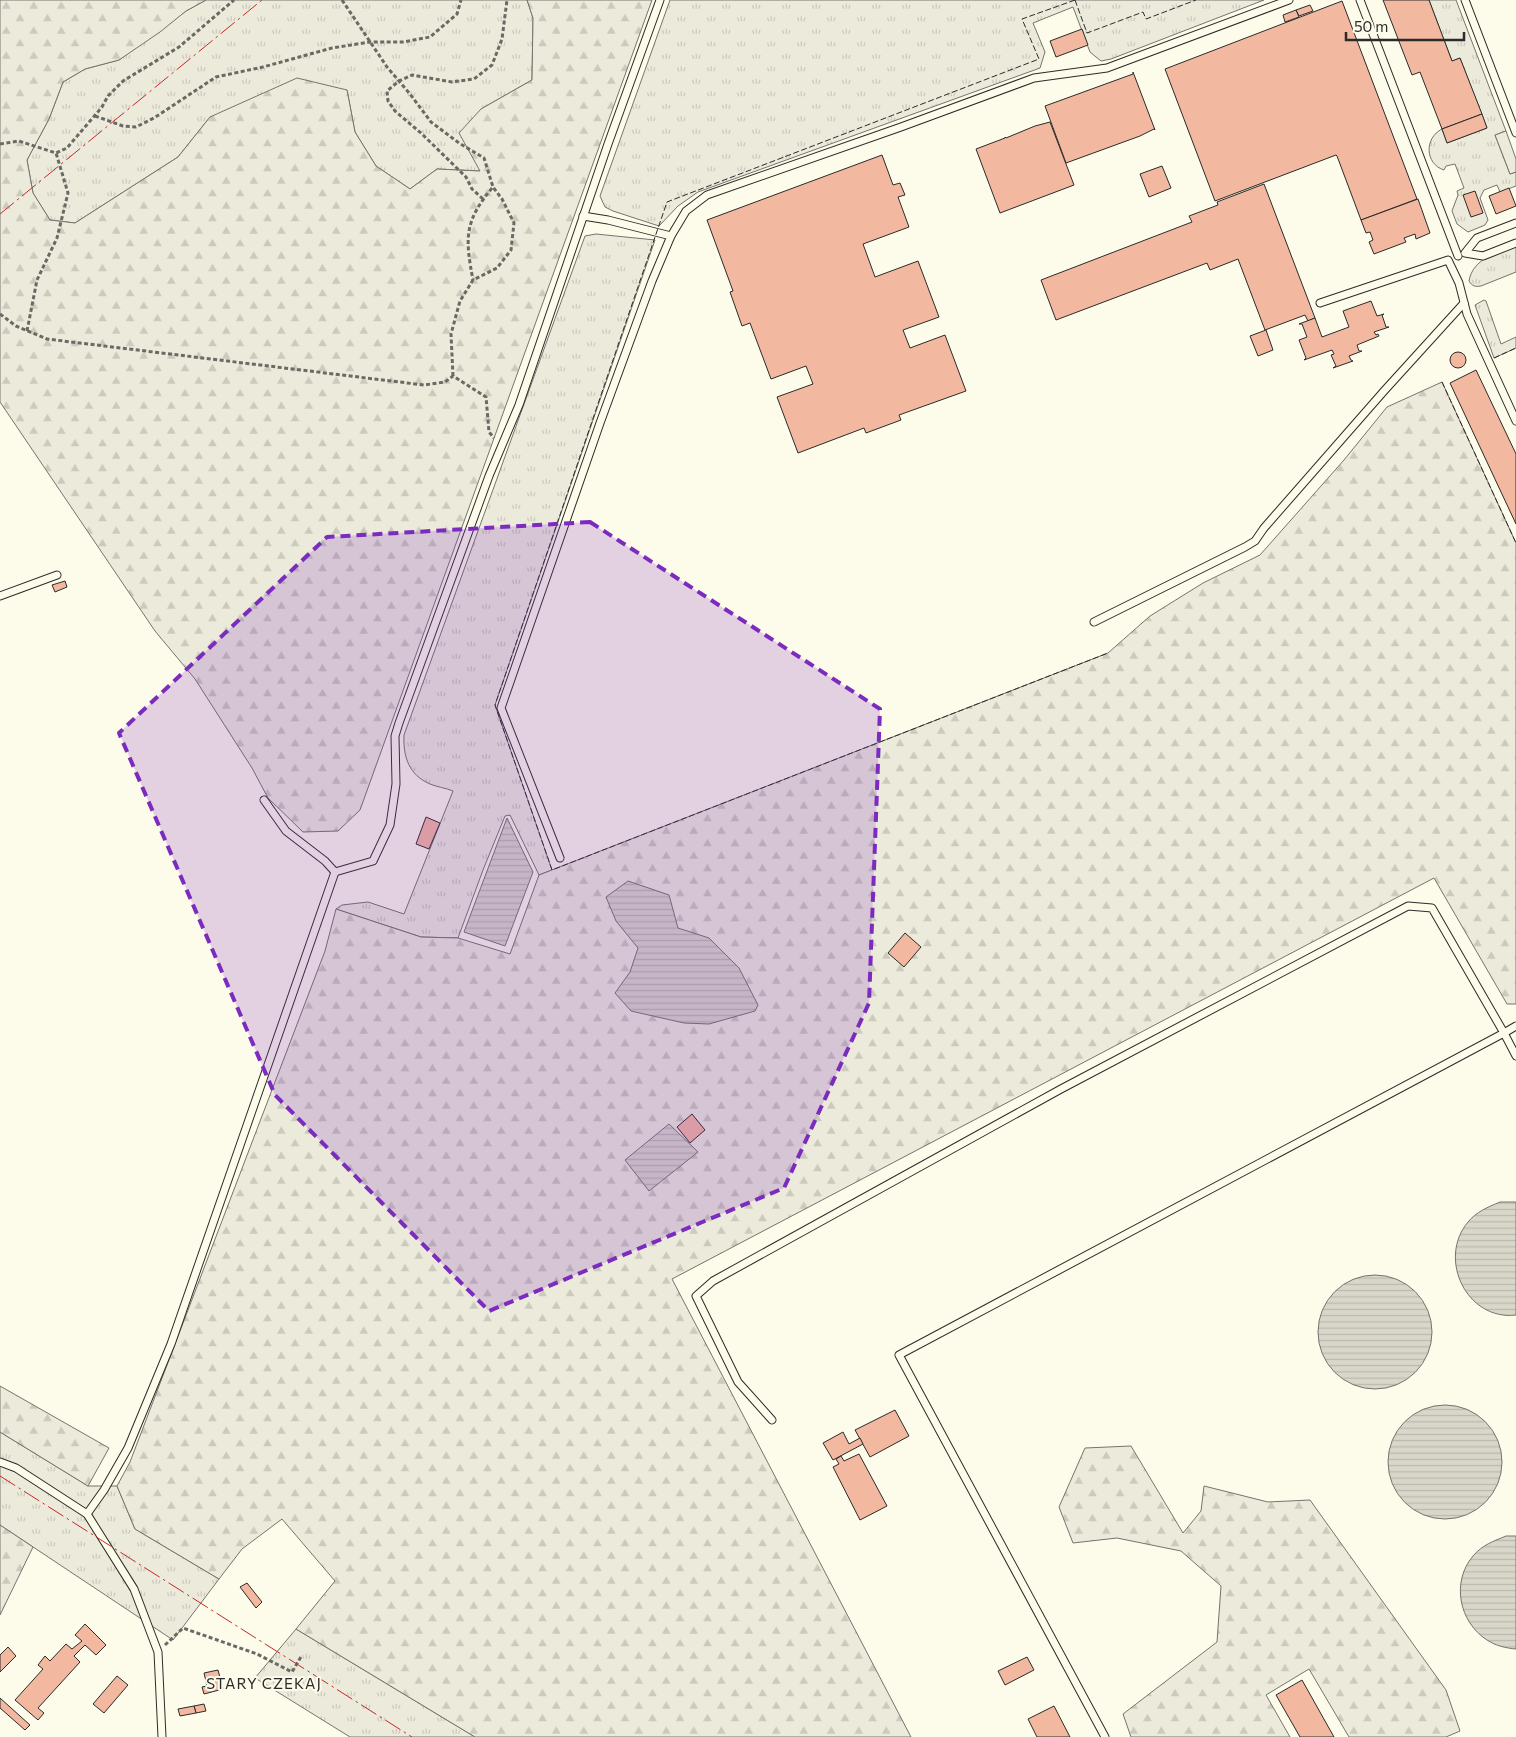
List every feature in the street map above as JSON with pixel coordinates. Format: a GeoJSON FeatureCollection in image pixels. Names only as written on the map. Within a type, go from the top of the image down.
{"type":"FeatureCollection","features":[{"type":"Feature","properties":{"kind":"lane"},"geometry":{"type":"LineString","coordinates":[[336,872],[373,862],[390,825],[396,784],[395,736],[489,476],[519,405],[660,0]]}},
{"type":"Feature","properties":{"kind":"lane"},"geometry":{"type":"LineString","coordinates":[[560,858],[501,708],[600,423],[671,236],[686,211],[707,195],[1034,78],[1107,68],[1289,0]]}},
{"type":"Feature","properties":{"kind":"lane"},"geometry":{"type":"LineString","coordinates":[[1360,0],[1461,254]]}},
{"type":"Feature","properties":{"kind":"lane"},"geometry":{"type":"LineString","coordinates":[[1465,0],[1516,132]]}},
{"type":"Feature","properties":{"kind":"lane"},"geometry":{"type":"LineString","coordinates":[[584,216],[671,236]]}},
{"type":"Feature","properties":{"kind":"lane"},"geometry":{"type":"LineString","coordinates":[[1320,303],[1448,260],[1461,254],[1477,238],[1516,223]]}},
{"type":"Feature","properties":{"kind":"lane"},"geometry":{"type":"LineString","coordinates":[[1461,254],[1483,256],[1516,243]]}},
{"type":"Feature","properties":{"kind":"lane"},"geometry":{"type":"LineString","coordinates":[[1448,260],[1459,283],[1467,314],[1516,421]]}},
{"type":"Feature","properties":{"kind":"lane"},"geometry":{"type":"LineString","coordinates":[[1094,622],[1197,572],[1254,541],[1384,391],[1464,303]]}},
{"type":"Feature","properties":{"kind":"lane"},"geometry":{"type":"LineString","coordinates":[[0,596],[57,575]]}},
{"type":"Feature","properties":{"kind":"lane"},"geometry":{"type":"LineString","coordinates":[[264,800],[286,831],[325,860],[336,872]]}},
{"type":"Feature","properties":{"kind":"lane"},"geometry":{"type":"LineString","coordinates":[[87,1514],[104,1490],[128,1448],[171,1344],[336,872]]}},
{"type":"Feature","properties":{"kind":"lane"},"geometry":{"type":"LineString","coordinates":[[772,1420],[738,1382],[696,1296],[713,1282],[1104,1066],[1408,906],[1432,908],[1516,1056]]}},
{"type":"Feature","properties":{"kind":"lane"},"geometry":{"type":"LineString","coordinates":[[1105,1737],[899,1355],[1516,1026]]}},
{"type":"Feature","properties":{"kind":"lane"},"geometry":{"type":"LineString","coordinates":[[0,1462],[16,1468],[87,1514],[134,1589],[158,1652],[162,1737]]}},
{"type":"Feature","properties":{"kind":"path"},"geometry":{"type":"LineString","coordinates":[[0,144],[18,141],[56,153],[67,148],[102,107],[108,96],[123,81],[179,47],[234,0]]}},
{"type":"Feature","properties":{"kind":"path"},"geometry":{"type":"LineString","coordinates":[[342,0],[387,68],[431,122],[459,143],[484,158],[493,187],[502,199],[514,223],[511,250],[497,268],[473,280],[460,301],[451,334],[453,376]]}},
{"type":"Feature","properties":{"kind":"path"},"geometry":{"type":"LineString","coordinates":[[94,116],[123,126],[136,127],[154,118],[216,77],[264,67],[323,50],[370,42],[403,42],[430,37],[456,14],[462,0]]}},
{"type":"Feature","properties":{"kind":"path"},"geometry":{"type":"LineString","coordinates":[[483,199],[472,189],[466,177],[391,106],[387,91],[399,81],[412,75],[452,82],[474,79],[492,65],[502,39],[507,0]]}},
{"type":"Feature","properties":{"kind":"path"},"geometry":{"type":"LineString","coordinates":[[27,331],[37,280],[57,238],[68,193],[56,153]]}},
{"type":"Feature","properties":{"kind":"path"},"geometry":{"type":"LineString","coordinates":[[473,280],[467,251],[469,225],[483,199],[493,187]]}},
{"type":"Feature","properties":{"kind":"path"},"geometry":{"type":"LineString","coordinates":[[0,314],[16,326],[47,339],[424,385],[445,382],[453,376]]}},
{"type":"Feature","properties":{"kind":"path"},"geometry":{"type":"LineString","coordinates":[[453,376],[486,397],[489,432],[501,448]]}},
{"type":"Feature","properties":{"kind":"path"},"geometry":{"type":"LineString","coordinates":[[158,1652],[183,1628],[257,1654],[292,1672],[302,1655]]}},
{"type":"Feature","properties":{"kind":"highlighted area"},"geometry":{"type":"Polygon","coordinates":[[[590,522],[880,709],[869,1003],[784,1188],[489,1311],[275,1095],[119,733],[327,537],[590,522]]]}},
{"type":"Feature","properties":{"kind":"green space"},"geometry":{"type":"Polygon","coordinates":[[[0,0],[206,0],[186,11],[160,32],[119,60],[85,69],[63,82],[49,119],[27,160],[33,193],[50,220],[75,223],[178,157],[210,117],[297,78],[347,90],[355,132],[376,166],[410,189],[437,169],[480,171],[459,133],[481,109],[532,80],[533,18],[527,0],[652,0],[360,810],[338,831],[303,832],[268,798],[252,768],[195,679],[155,631],[0,402],[0,0]]]}},
{"type":"Feature","properties":{"kind":"green space"},"geometry":{"type":"Polygon","coordinates":[[[206,0],[527,0],[533,18],[532,80],[481,109],[481,171],[437,169],[410,189],[376,166],[355,132],[347,90],[210,117],[178,157],[75,223],[50,220],[33,193],[27,160],[49,119],[63,82],[85,69],[119,60],[186,11],[206,0]]]}},
{"type":"Feature","properties":{"kind":"green space"},"geometry":{"type":"Polygon","coordinates":[[[670,0],[1264,0],[1111,59],[1101,61],[1090,52],[1073,7],[1033,23],[1045,52],[1040,68],[698,192],[678,206],[659,226],[605,207],[600,196],[670,0]]]}},
{"type":"Feature","properties":{"kind":"green space"},"geometry":{"type":"Polygon","coordinates":[[[1429,0],[1456,0],[1506,131],[1495,135],[1510,174],[1516,172],[1516,186],[1500,192],[1497,185],[1484,190],[1480,198],[1488,220],[1485,225],[1468,232],[1457,224],[1452,211],[1458,195],[1457,191],[1464,188],[1455,164],[1446,166],[1444,170],[1438,167],[1430,157],[1430,144],[1436,133],[1442,129],[1447,143],[1487,128],[1460,58],[1452,61],[1429,0]]]}},
{"type":"Feature","properties":{"kind":"green space"},"geometry":{"type":"Polygon","coordinates":[[[596,234],[655,240],[495,705],[552,870],[539,875],[510,815],[505,816],[458,938],[421,937],[336,909],[342,905],[368,902],[404,914],[453,791],[430,784],[417,776],[406,758],[404,735],[585,236],[596,234]]]}},
{"type":"Feature","properties":{"kind":"green space"},"geometry":{"type":"Polygon","coordinates":[[[1516,246],[1516,272],[1481,286],[1474,286],[1470,283],[1471,273],[1481,262],[1494,254],[1516,246]]]}},
{"type":"Feature","properties":{"kind":"green space"},"geometry":{"type":"Polygon","coordinates":[[[1484,300],[1486,301],[1501,344],[1516,337],[1516,348],[1494,358],[1475,305],[1484,300]]]}},
{"type":"Feature","properties":{"kind":"green space"},"geometry":{"type":"Polygon","coordinates":[[[1442,382],[1516,543],[1516,1004],[1507,1004],[1434,878],[672,1279],[911,1737],[475,1737],[296,1629],[335,1581],[282,1519],[242,1549],[219,1579],[135,1529],[117,1486],[130,1462],[325,951],[336,909],[421,937],[458,938],[510,954],[539,875],[1108,653],[1150,616],[1203,583],[1260,555],[1344,460],[1387,407],[1442,382]]]}},
{"type":"Feature","properties":{"kind":"green space"},"geometry":{"type":"Polygon","coordinates":[[[0,1386],[109,1448],[88,1486],[0,1432],[0,1386]]]}},
{"type":"Feature","properties":{"kind":"green space"},"geometry":{"type":"Polygon","coordinates":[[[0,1432],[88,1486],[117,1486],[135,1529],[219,1579],[173,1640],[0,1525],[0,1432]]]}},
{"type":"Feature","properties":{"kind":"green space"},"geometry":{"type":"Polygon","coordinates":[[[1131,1446],[1183,1533],[1201,1511],[1204,1486],[1268,1502],[1310,1500],[1446,1690],[1460,1731],[1446,1737],[1349,1737],[1309,1669],[1266,1695],[1290,1737],[1131,1737],[1123,1714],[1217,1642],[1221,1586],[1181,1551],[1117,1538],[1073,1543],[1059,1507],[1085,1448],[1131,1446]]]}},
{"type":"Feature","properties":{"kind":"green space"},"geometry":{"type":"Polygon","coordinates":[[[0,1525],[33,1547],[0,1615],[0,1525]]]}},
{"type":"Feature","properties":{"kind":"green space"},"geometry":{"type":"Polygon","coordinates":[[[296,1629],[475,1737],[350,1737],[255,1678],[296,1629]]]}},
{"type":"Feature","properties":{"kind":"shaded area"},"geometry":{"type":"Polygon","coordinates":[[[1506,131],[1516,159],[1516,172],[1510,174],[1495,135],[1506,131]]]}},
{"type":"Feature","properties":{"kind":"shaded area"},"geometry":{"type":"Polygon","coordinates":[[[507,818],[533,872],[505,946],[464,932],[507,818]]]}},
{"type":"Feature","properties":{"kind":"shaded area"},"geometry":{"type":"Polygon","coordinates":[[[628,881],[669,895],[678,928],[709,938],[739,968],[758,1005],[755,1011],[709,1024],[684,1023],[631,1011],[615,993],[630,972],[638,948],[616,921],[606,897],[628,881]]]}},
{"type":"Feature","properties":{"kind":"shaded area"},"geometry":{"type":"Polygon","coordinates":[[[669,1124],[698,1152],[649,1191],[625,1160],[669,1124]]]}},
{"type":"Feature","properties":{"kind":"shaded area"},"geometry":{"type":"Polygon","coordinates":[[[1500,1202],[1516,1202],[1516,1315],[1499,1314],[1483,1308],[1471,1298],[1462,1285],[1457,1269],[1456,1253],[1459,1237],[1468,1222],[1478,1213],[1500,1202]]]}},
{"type":"Feature","properties":{"kind":"shaded area"},"geometry":{"type":"Polygon","coordinates":[[[1375,1275],[1397,1280],[1415,1292],[1427,1310],[1432,1332],[1427,1354],[1415,1372],[1397,1384],[1375,1389],[1353,1384],[1335,1372],[1323,1354],[1318,1332],[1323,1310],[1335,1292],[1353,1280],[1375,1275]]]}},
{"type":"Feature","properties":{"kind":"shaded area"},"geometry":{"type":"Polygon","coordinates":[[[1445,1405],[1467,1410],[1485,1422],[1497,1440],[1502,1462],[1497,1484],[1485,1502],[1467,1514],[1445,1519],[1423,1514],[1405,1502],[1393,1484],[1388,1462],[1393,1440],[1405,1422],[1423,1410],[1445,1405]]]}},
{"type":"Feature","properties":{"kind":"shaded area"},"geometry":{"type":"Polygon","coordinates":[[[1506,1536],[1516,1536],[1516,1649],[1494,1644],[1477,1632],[1464,1612],[1461,1601],[1460,1589],[1466,1566],[1484,1546],[1506,1536]]]}},
{"type":"Feature","properties":{"kind":"building"},"geometry":{"type":"Polygon","coordinates":[[[1383,0],[1429,0],[1452,61],[1460,58],[1482,114],[1442,129],[1420,72],[1412,75],[1383,0]]]}},
{"type":"Feature","properties":{"kind":"building"},"geometry":{"type":"Polygon","coordinates":[[[1342,1],[1417,199],[1361,220],[1336,155],[1215,201],[1165,69],[1342,1]]]}},
{"type":"Feature","properties":{"kind":"building"},"geometry":{"type":"Polygon","coordinates":[[[1310,5],[1313,11],[1299,16],[1296,10],[1310,5]]]}},
{"type":"Feature","properties":{"kind":"building"},"geometry":{"type":"Polygon","coordinates":[[[1296,10],[1299,17],[1285,22],[1283,15],[1296,10]]]}},
{"type":"Feature","properties":{"kind":"building"},"geometry":{"type":"Polygon","coordinates":[[[1082,29],[1088,45],[1056,57],[1050,41],[1082,29]]]}},
{"type":"Feature","properties":{"kind":"building"},"geometry":{"type":"Polygon","coordinates":[[[1133,72],[1155,130],[1066,163],[1045,106],[1133,74],[1133,72]]]}},
{"type":"Feature","properties":{"kind":"building"},"geometry":{"type":"Polygon","coordinates":[[[1482,114],[1487,128],[1447,143],[1442,129],[1482,114]]]}},
{"type":"Feature","properties":{"kind":"building"},"geometry":{"type":"Polygon","coordinates":[[[1050,122],[1074,185],[1000,213],[976,149],[1050,122]]]}},
{"type":"Feature","properties":{"kind":"building"},"geometry":{"type":"Polygon","coordinates":[[[882,155],[893,185],[900,183],[905,195],[898,197],[909,227],[863,244],[875,277],[918,261],[939,317],[903,330],[910,348],[945,335],[966,391],[899,415],[901,420],[866,433],[864,428],[798,453],[777,397],[813,384],[806,366],[771,379],[750,323],[742,326],[730,292],[733,291],[707,220],[882,155]]]}},
{"type":"Feature","properties":{"kind":"building"},"geometry":{"type":"Polygon","coordinates":[[[1162,166],[1171,188],[1149,197],[1140,174],[1162,166]]]}},
{"type":"Feature","properties":{"kind":"building"},"geometry":{"type":"Polygon","coordinates":[[[1264,184],[1315,318],[1308,321],[1305,315],[1265,330],[1238,259],[1210,270],[1207,263],[1056,320],[1041,280],[1192,222],[1189,216],[1218,205],[1217,202],[1264,184]]]}},
{"type":"Feature","properties":{"kind":"building"},"geometry":{"type":"Polygon","coordinates":[[[1509,188],[1516,206],[1496,214],[1489,196],[1509,188]]]}},
{"type":"Feature","properties":{"kind":"building"},"geometry":{"type":"Polygon","coordinates":[[[1475,191],[1483,213],[1471,217],[1463,195],[1475,191]]]}},
{"type":"Feature","properties":{"kind":"building"},"geometry":{"type":"Polygon","coordinates":[[[1418,199],[1430,233],[1416,239],[1415,234],[1404,238],[1406,242],[1374,254],[1369,242],[1373,240],[1370,232],[1366,233],[1361,220],[1418,199]]]}},
{"type":"Feature","properties":{"kind":"building"},"geometry":{"type":"Polygon","coordinates":[[[1371,301],[1377,316],[1384,314],[1382,315],[1386,327],[1389,327],[1374,332],[1379,336],[1357,345],[1359,351],[1362,351],[1349,356],[1353,361],[1333,368],[1336,366],[1331,355],[1334,354],[1332,350],[1304,360],[1306,358],[1299,340],[1307,337],[1302,324],[1299,324],[1315,318],[1322,337],[1349,327],[1343,311],[1371,301]]]}},
{"type":"Feature","properties":{"kind":"building"},"geometry":{"type":"Polygon","coordinates":[[[1266,330],[1273,350],[1258,356],[1250,336],[1266,330]]]}},
{"type":"Feature","properties":{"kind":"building"},"geometry":{"type":"Polygon","coordinates":[[[1455,352],[1461,352],[1466,357],[1464,366],[1455,368],[1450,363],[1450,357],[1455,352]]]}},
{"type":"Feature","properties":{"kind":"building"},"geometry":{"type":"Polygon","coordinates":[[[1476,370],[1516,454],[1516,524],[1450,383],[1476,370]]]}},
{"type":"Feature","properties":{"kind":"building"},"geometry":{"type":"Polygon","coordinates":[[[65,581],[67,587],[55,592],[52,585],[65,581]]]}},
{"type":"Feature","properties":{"kind":"building"},"geometry":{"type":"Polygon","coordinates":[[[426,817],[440,823],[429,849],[416,844],[426,817]]]}},
{"type":"Feature","properties":{"kind":"building"},"geometry":{"type":"Polygon","coordinates":[[[905,933],[921,947],[904,967],[888,953],[905,933]]]}},
{"type":"Feature","properties":{"kind":"building"},"geometry":{"type":"Polygon","coordinates":[[[692,1114],[705,1130],[690,1143],[677,1127],[692,1114]]]}},
{"type":"Feature","properties":{"kind":"building"},"geometry":{"type":"Polygon","coordinates":[[[895,1410],[909,1436],[870,1457],[855,1430],[895,1410]]]}},
{"type":"Feature","properties":{"kind":"building"},"geometry":{"type":"Polygon","coordinates":[[[843,1432],[849,1444],[860,1438],[863,1444],[833,1460],[823,1443],[843,1432]]]}},
{"type":"Feature","properties":{"kind":"building"},"geometry":{"type":"Polygon","coordinates":[[[859,1454],[887,1506],[860,1520],[833,1467],[839,1464],[836,1459],[841,1456],[844,1461],[859,1454]]]}},
{"type":"Feature","properties":{"kind":"building"},"geometry":{"type":"Polygon","coordinates":[[[247,1583],[262,1602],[256,1608],[240,1587],[247,1583]]]}},
{"type":"Feature","properties":{"kind":"building"},"geometry":{"type":"Polygon","coordinates":[[[85,1624],[106,1645],[96,1655],[85,1645],[74,1656],[80,1662],[38,1708],[44,1713],[38,1720],[15,1700],[43,1669],[38,1665],[45,1656],[50,1661],[66,1644],[72,1649],[82,1641],[75,1635],[85,1624]]]}},
{"type":"Feature","properties":{"kind":"building"},"geometry":{"type":"Polygon","coordinates":[[[8,1647],[16,1656],[0,1672],[0,1655],[8,1647]]]}},
{"type":"Feature","properties":{"kind":"building"},"geometry":{"type":"Polygon","coordinates":[[[1027,1657],[1034,1670],[1005,1685],[998,1671],[1027,1657]]]}},
{"type":"Feature","properties":{"kind":"building"},"geometry":{"type":"Polygon","coordinates":[[[218,1670],[223,1689],[204,1694],[202,1687],[207,1686],[204,1673],[218,1670]]]}},
{"type":"Feature","properties":{"kind":"building"},"geometry":{"type":"Polygon","coordinates":[[[117,1676],[128,1685],[104,1713],[93,1704],[117,1676]]]}},
{"type":"Feature","properties":{"kind":"building"},"geometry":{"type":"Polygon","coordinates":[[[1302,1680],[1334,1737],[1300,1737],[1276,1695],[1302,1680]]]}},
{"type":"Feature","properties":{"kind":"building"},"geometry":{"type":"Polygon","coordinates":[[[0,1698],[30,1725],[25,1730],[0,1708],[0,1698]]]}},
{"type":"Feature","properties":{"kind":"building"},"geometry":{"type":"Polygon","coordinates":[[[204,1704],[206,1711],[196,1713],[194,1706],[204,1704]]]}},
{"type":"Feature","properties":{"kind":"building"},"geometry":{"type":"Polygon","coordinates":[[[194,1706],[196,1713],[180,1716],[178,1709],[194,1706]]]}},
{"type":"Feature","properties":{"kind":"building"},"geometry":{"type":"Polygon","coordinates":[[[1054,1706],[1070,1737],[1037,1737],[1028,1719],[1054,1706]]]}},
{"type":"Feature","properties":{"kind":"fence"},"geometry":{"type":"LineString","coordinates":[[1075,0],[1022,19],[1039,59],[667,202],[495,705],[552,870],[1108,653]]}},
{"type":"Feature","properties":{"kind":"fence"},"geometry":{"type":"LineString","coordinates":[[1075,0],[1087,33],[1143,12],[1146,19],[1196,0]]}},
{"type":"Feature","properties":{"kind":"fence"},"geometry":{"type":"LineString","coordinates":[[1494,358],[1516,348]]}},
{"type":"Feature","properties":{"kind":"fence"},"geometry":{"type":"LineString","coordinates":[[1442,382],[1516,543]]}},
{"type":"Feature","properties":{"kind":"power"},"geometry":{"type":"LineString","coordinates":[[0,214],[262,0]]}},
{"type":"Feature","properties":{"kind":"power"},"geometry":{"type":"LineString","coordinates":[[0,1476],[412,1737]]}},
{"type":"Feature","properties":{"kind":"district","name":"STARY CZEKAJ"},"geometry":{"type":"Point","coordinates":[264,1683]}}]}
